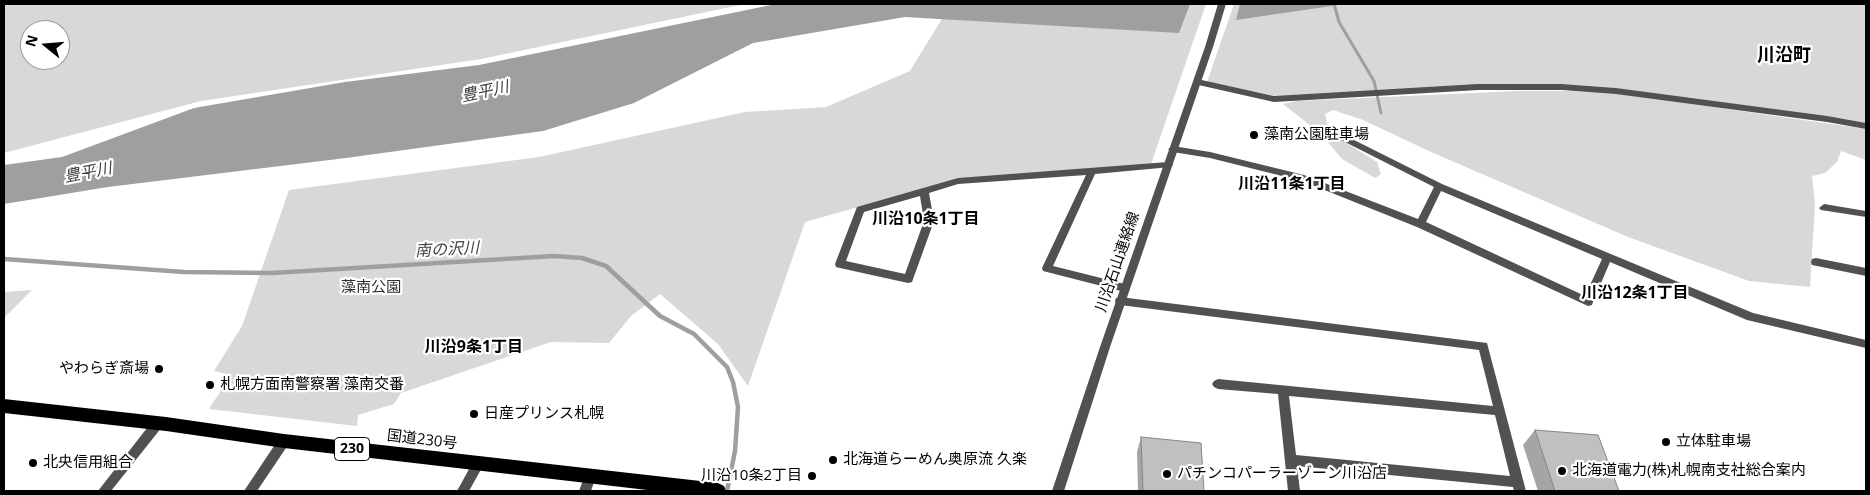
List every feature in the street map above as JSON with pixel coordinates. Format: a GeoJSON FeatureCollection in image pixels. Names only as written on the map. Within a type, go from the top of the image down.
{"type":"FeatureCollection","features":[{"type":"Feature","properties":{"kind":"highway","name":"国道230号"},"geometry":{"type":"LineString","coordinates":[[4,406],[158,423],[284,441],[478,464],[588,484],[718,491]]}},
{"type":"Feature","properties":{"kind":"street","name":"川沿石山連絡線"},"geometry":{"type":"LineString","coordinates":[[1058,491],[1120,301],[1174,149],[1222,4]]}},
{"type":"Feature","properties":{"kind":"street"},"geometry":{"type":"LineString","coordinates":[[1197,82],[1274,99],[1478,87],[1562,87],[1626,92],[1827,118],[1866,126]]}},
{"type":"Feature","properties":{"kind":"street"},"geometry":{"type":"LineString","coordinates":[[1344,138],[1439,186],[1751,317],[1866,344]]}},
{"type":"Feature","properties":{"kind":"street"},"geometry":{"type":"LineString","coordinates":[[1174,149],[1210,155],[1304,178],[1420,224],[1588,302],[1608,256]]}},
{"type":"Feature","properties":{"kind":"street"},"geometry":{"type":"LineString","coordinates":[[924,191],[929,221],[908,279],[840,264],[860,210],[924,191],[958,181],[1168,165]]}},
{"type":"Feature","properties":{"kind":"street"},"geometry":{"type":"LineString","coordinates":[[1092,171],[1047,268],[1125,288]]}},
{"type":"Feature","properties":{"kind":"street"},"geometry":{"type":"LineString","coordinates":[[1420,224],[1439,186]]}},
{"type":"Feature","properties":{"kind":"street"},"geometry":{"type":"LineString","coordinates":[[1824,208],[1866,214]]}},
{"type":"Feature","properties":{"kind":"street"},"geometry":{"type":"LineString","coordinates":[[1816,262],[1866,272]]}},
{"type":"Feature","properties":{"kind":"street"},"geometry":{"type":"LineString","coordinates":[[1120,301],[1483,346],[1519,487],[1290,460]]}},
{"type":"Feature","properties":{"kind":"street"},"geometry":{"type":"LineString","coordinates":[[1218,384],[1283,392],[1499,411]]}},
{"type":"Feature","properties":{"kind":"street"},"geometry":{"type":"LineString","coordinates":[[1283,392],[1294,491]]}},
{"type":"Feature","properties":{"kind":"street"},"geometry":{"type":"LineString","coordinates":[[104,491],[158,423]]}},
{"type":"Feature","properties":{"kind":"street"},"geometry":{"type":"LineString","coordinates":[[250,491],[284,441]]}},
{"type":"Feature","properties":{"kind":"street"},"geometry":{"type":"LineString","coordinates":[[463,491],[478,464]]}},
{"type":"Feature","properties":{"kind":"green space"},"geometry":{"type":"Polygon","coordinates":[[[4,4],[745,4],[481,59],[201,101],[4,153],[4,4]]]}},
{"type":"Feature","properties":{"kind":"green space","name":"藻南公園"},"geometry":{"type":"Polygon","coordinates":[[[951,4],[1206,4],[1151,164],[958,179],[805,222],[748,386],[718,344],[660,294],[631,316],[609,343],[551,342],[401,393],[394,404],[358,415],[357,426],[209,409],[231,375],[214,371],[242,326],[289,190],[539,157],[745,112],[826,107],[910,71],[951,4]]]}},
{"type":"Feature","properties":{"kind":"green space"},"geometry":{"type":"Polygon","coordinates":[[[1234,4],[1866,4],[1866,123],[1607,87],[1561,84],[1277,96],[1207,82],[1234,4]]]}},
{"type":"Feature","properties":{"kind":"green space"},"geometry":{"type":"Polygon","coordinates":[[[1517,91],[1616,93],[1866,129],[1866,160],[1841,151],[1837,162],[1825,173],[1812,176],[1815,204],[1810,287],[1749,281],[1628,237],[1431,152],[1363,120],[1333,110],[1325,114],[1330,133],[1377,162],[1381,174],[1375,178],[1342,159],[1321,134],[1283,104],[1296,101],[1517,91]]]}},
{"type":"Feature","properties":{"kind":"green space"},"geometry":{"type":"Polygon","coordinates":[[[32,290],[4,318],[4,292],[32,290]]]}},
{"type":"Feature","properties":{"kind":"water","name":"豊平川"},"geometry":{"type":"Polygon","coordinates":[[[776,4],[1190,4],[1179,33],[905,17],[753,43],[634,103],[543,131],[346,158],[108,187],[4,204],[4,165],[62,157],[194,108],[345,82],[479,65],[776,4]]]}},
{"type":"Feature","properties":{"kind":"water"},"geometry":{"type":"Polygon","coordinates":[[[1240,4],[1345,4],[1236,20],[1240,4]]]}},
{"type":"Feature","properties":{"kind":"building"},"geometry":{"type":"Polygon","coordinates":[[[1535,430],[1598,435],[1619,491],[1555,491],[1535,430]]]}},
{"type":"Feature","properties":{"kind":"building","name":"パチンコパーラーゾーン川沿店"},"geometry":{"type":"Polygon","coordinates":[[[1141,437],[1201,443],[1204,491],[1143,491],[1141,437]]]}},
{"type":"Feature","properties":{"kind":"waterway"},"geometry":{"type":"LineString","coordinates":[[1334,4],[1339,22],[1374,81],[1381,113]]}},
{"type":"Feature","properties":{"kind":"waterway","name":"南の沢川"},"geometry":{"type":"LineString","coordinates":[[4,259],[184,272],[272,273],[554,256],[582,258],[606,266],[660,316],[694,334],[727,367],[733,382],[738,407],[735,451],[727,491]]}},
{"type":"Feature","properties":{"kind":"place","name":"藻南公園駐車場"},"geometry":{"type":"Point","coordinates":[1254,135]}},
{"type":"Feature","properties":{"kind":"place","name":"やわらぎ斎場"},"geometry":{"type":"Point","coordinates":[159,369]}},
{"type":"Feature","properties":{"kind":"place","name":"札幌方面南警察署 藻南交番"},"geometry":{"type":"Point","coordinates":[210,385]}},
{"type":"Feature","properties":{"kind":"place","name":"日産プリンス札幌"},"geometry":{"type":"Point","coordinates":[474,414]}},
{"type":"Feature","properties":{"kind":"place","name":"立体駐車場"},"geometry":{"type":"Point","coordinates":[1666,442]}},
{"type":"Feature","properties":{"kind":"place","name":"北海道らーめん奥原流 久楽"},"geometry":{"type":"Point","coordinates":[833,460]}},
{"type":"Feature","properties":{"kind":"place","name":"北央信用組合"},"geometry":{"type":"Point","coordinates":[33,463]}},
{"type":"Feature","properties":{"kind":"place","name":"北海道電力(株)札幌南支社総合案内"},"geometry":{"type":"Point","coordinates":[1562,471]}},
{"type":"Feature","properties":{"kind":"place","name":"パチンコパーラーゾーン川沿店"},"geometry":{"type":"Point","coordinates":[1167,474]}},
{"type":"Feature","properties":{"kind":"place","name":"川沿10条2丁目"},"geometry":{"type":"Point","coordinates":[812,476]}},
{"type":"Feature","properties":{"kind":"district","name":"川沿町"},"geometry":{"type":"Point","coordinates":[1784,56]}},
{"type":"Feature","properties":{"kind":"district","name":"川沿11条1丁目"},"geometry":{"type":"Point","coordinates":[1292,184]}},
{"type":"Feature","properties":{"kind":"district","name":"川沿10条1丁目"},"geometry":{"type":"Point","coordinates":[926,219]}},
{"type":"Feature","properties":{"kind":"district","name":"川沿12条1丁目"},"geometry":{"type":"Point","coordinates":[1635,293]}},
{"type":"Feature","properties":{"kind":"district","name":"川沿9条1丁目"},"geometry":{"type":"Point","coordinates":[474,347]}}]}
